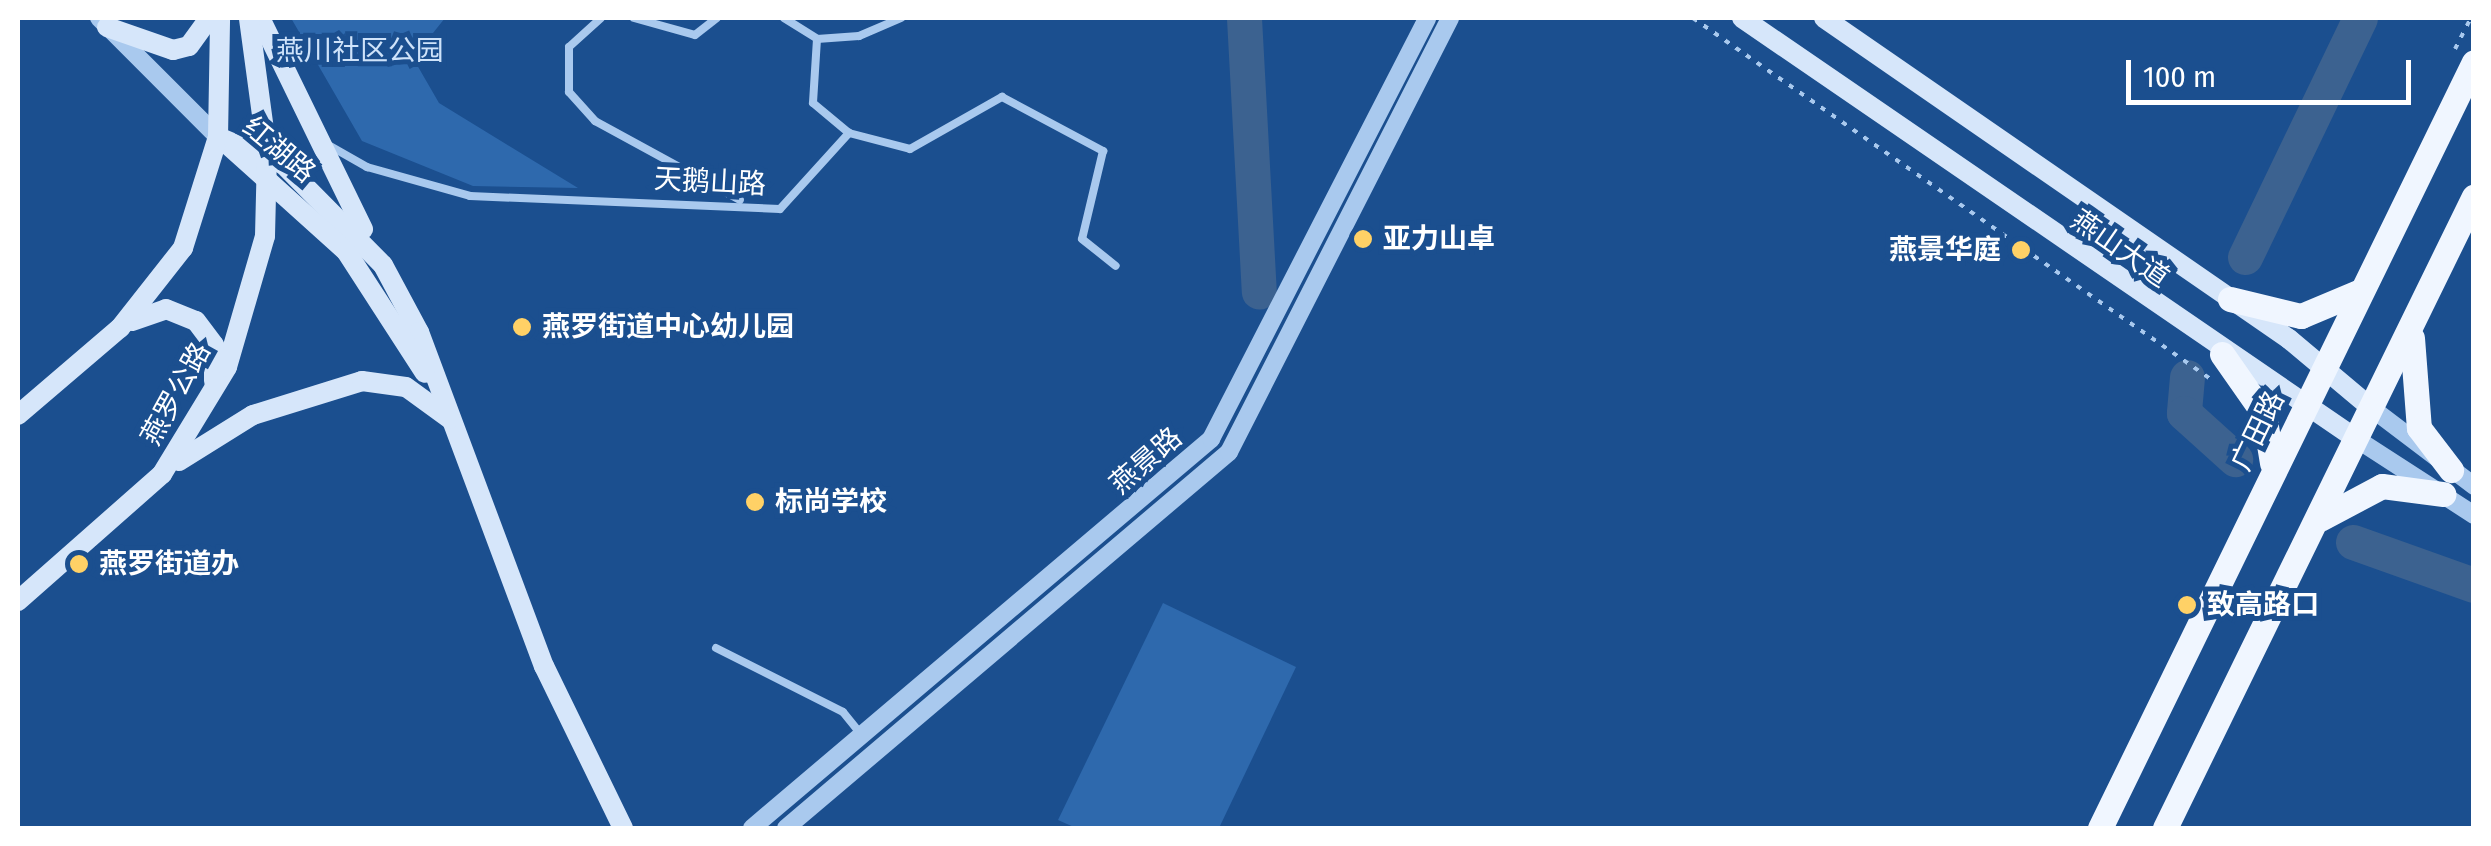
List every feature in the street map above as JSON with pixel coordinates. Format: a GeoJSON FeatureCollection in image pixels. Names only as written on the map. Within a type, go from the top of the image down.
{"type":"FeatureCollection","features":[{"type":"Feature","properties":{"kind":"main road"},"geometry":{"type":"LineString","coordinates":[[103,22],[173,50],[189,46],[208,18]]}},
{"type":"Feature","properties":{"kind":"main road"},"geometry":{"type":"LineString","coordinates":[[18,415],[120,328],[183,248],[218,136],[220,18]]}},
{"type":"Feature","properties":{"kind":"main road","name":"燕罗公路"},"geometry":{"type":"LineString","coordinates":[[18,602],[162,474],[212,398],[258,273],[268,178],[249,18]]}},
{"type":"Feature","properties":{"kind":"main road"},"geometry":{"type":"LineString","coordinates":[[260,18],[310,131],[383,265]]}},
{"type":"Feature","properties":{"kind":"main road","name":"燕山大道"},"geometry":{"type":"LineString","coordinates":[[1742,18],[2222,354],[2355,438]]}},
{"type":"Feature","properties":{"kind":"main road","name":"燕山大道"},"geometry":{"type":"LineString","coordinates":[[1824,18],[2230,299],[2370,407]]}},
{"type":"Feature","properties":{"kind":"main road","name":"广田路"},"geometry":{"type":"LineString","coordinates":[[2100,828],[2364,284],[2464,57]]}},
{"type":"Feature","properties":{"kind":"main road","name":"红湖路"},"geometry":{"type":"LineString","coordinates":[[218,136],[267,152],[383,265],[455,423],[544,666],[624,828]]}},
{"type":"Feature","properties":{"kind":"main road","name":"红湖路"},"geometry":{"type":"LineString","coordinates":[[218,136],[268,178],[365,276],[455,423]]}},
{"type":"Feature","properties":{"kind":"main road"},"geometry":{"type":"LineString","coordinates":[[2165,828],[2474,196]]}},
{"type":"Feature","properties":{"kind":"main road"},"geometry":{"type":"LineString","coordinates":[[2230,299],[2314,315],[2364,284]]}},
{"type":"Feature","properties":{"kind":"main road"},"geometry":{"type":"LineString","coordinates":[[2306,540],[2329,510],[2360,492],[2447,482],[2424,440],[2410,395],[2410,347],[2425,294]]}},
{"type":"Feature","properties":{"kind":"main road"},"geometry":{"type":"LineString","coordinates":[[120,328],[166,309],[196,321],[214,345],[212,398]]}},
{"type":"Feature","properties":{"kind":"main road"},"geometry":{"type":"LineString","coordinates":[[2222,354],[2269,427],[2266,483]]}},
{"type":"Feature","properties":{"kind":"main road"},"geometry":{"type":"LineString","coordinates":[[162,474],[254,415],[362,381],[406,387],[455,423]]}},
{"type":"Feature","properties":{"kind":"street","name":"燕景路"},"geometry":{"type":"LineString","coordinates":[[752,828],[1212,439],[1428,18]]}},
{"type":"Feature","properties":{"kind":"street","name":"燕景路"},"geometry":{"type":"LineString","coordinates":[[786,828],[1228,452],[1450,18]]}},
{"type":"Feature","properties":{"kind":"street"},"geometry":{"type":"LineString","coordinates":[[103,22],[218,136]]}},
{"type":"Feature","properties":{"kind":"street","name":"燕山大道"},"geometry":{"type":"LineString","coordinates":[[2370,407],[2447,482],[2474,516]]}},
{"type":"Feature","properties":{"kind":"street","name":"燕山大道"},"geometry":{"type":"LineString","coordinates":[[2355,438],[2447,482],[2474,486]]}},
{"type":"Feature","properties":{"kind":"lane"},"geometry":{"type":"LineString","coordinates":[[601,18],[569,47],[569,92],[595,122],[744,202]]}},
{"type":"Feature","properties":{"kind":"lane"},"geometry":{"type":"LineString","coordinates":[[634,18],[695,35],[717,18]]}},
{"type":"Feature","properties":{"kind":"lane"},"geometry":{"type":"LineString","coordinates":[[784,18],[817,39],[859,36],[901,18]]}},
{"type":"Feature","properties":{"kind":"lane"},"geometry":{"type":"LineString","coordinates":[[817,39],[813,103],[848,134],[910,149],[988,103],[1018,102],[1103,151],[1082,239],[1116,266]]}},
{"type":"Feature","properties":{"kind":"lane","name":"天鹅山路"},"geometry":{"type":"LineString","coordinates":[[310,131],[367,167],[470,196],[744,202],[780,209],[848,134]]}},
{"type":"Feature","properties":{"kind":"lane"},"geometry":{"type":"LineString","coordinates":[[716,648],[842,712],[863,736]]}},
{"type":"Feature","properties":{"kind":"path"},"geometry":{"type":"LineString","coordinates":[[1693,18],[2218,385]]}},
{"type":"Feature","properties":{"kind":"path"},"geometry":{"type":"LineString","coordinates":[[2464,57],[2471,18]]}},
{"type":"Feature","properties":{"kind":"green space","name":"燕川社区公园"},"geometry":{"type":"Polygon","coordinates":[[[291,18],[445,18],[413,58],[439,103],[578,188],[473,186],[362,141],[291,18]]]}},
{"type":"Feature","properties":{"kind":"green space"},"geometry":{"type":"Polygon","coordinates":[[[1163,603],[1296,667],[1219,828],[1076,828],[1058,820],[1163,603]]]}},
{"type":"Feature","properties":{"kind":"waterway"},"geometry":{"type":"LineString","coordinates":[[1244,18],[1259,292]]}},
{"type":"Feature","properties":{"kind":"waterway"},"geometry":{"type":"LineString","coordinates":[[2245,257],[2360,18]]}},
{"type":"Feature","properties":{"kind":"waterway"},"geometry":{"type":"LineString","coordinates":[[2187,377],[2184,413],[2235,459]]}},
{"type":"Feature","properties":{"kind":"waterway"},"geometry":{"type":"LineString","coordinates":[[2353,542],[2474,585]]}},
{"type":"Feature","properties":{"kind":"place","name":"亚力山卓"},"geometry":{"type":"Point","coordinates":[1363,239]}},
{"type":"Feature","properties":{"kind":"place","name":"燕景华庭"},"geometry":{"type":"Point","coordinates":[2021,250]}},
{"type":"Feature","properties":{"kind":"place","name":"燕罗街道中心幼儿园"},"geometry":{"type":"Point","coordinates":[522,327]}},
{"type":"Feature","properties":{"kind":"place","name":"标尚学校"},"geometry":{"type":"Point","coordinates":[755,502]}},
{"type":"Feature","properties":{"kind":"place","name":"燕罗街道办"},"geometry":{"type":"Point","coordinates":[79,564]}},
{"type":"Feature","properties":{"kind":"place","name":"致高路口"},"geometry":{"type":"Point","coordinates":[2187,605]}}]}
